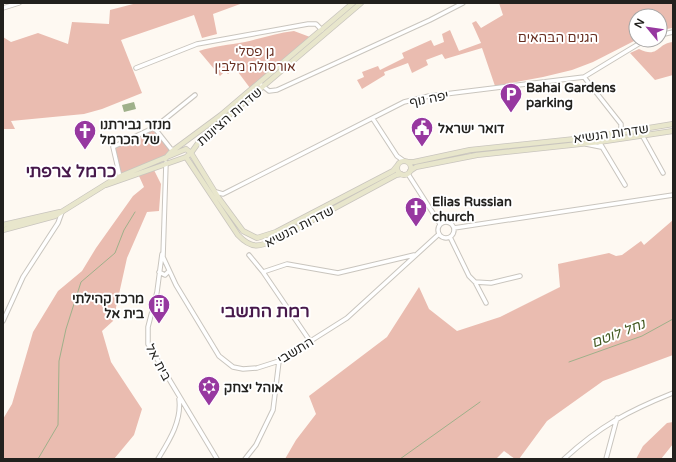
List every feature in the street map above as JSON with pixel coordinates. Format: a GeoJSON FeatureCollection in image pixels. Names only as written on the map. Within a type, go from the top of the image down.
{"type":"FeatureCollection","features":[{"type":"Feature","properties":{"kind":"street"},"geometry":{"type":"LineString","coordinates":[[3,8],[19,3]]}},
{"type":"Feature","properties":{"kind":"street","name":"שדרות הציונות"},"geometry":{"type":"LineString","coordinates":[[166,162],[175,162],[191,153],[201,139],[320,30],[353,3]]}},
{"type":"Feature","properties":{"kind":"street","name":"שדרות הציונות"},"geometry":{"type":"LineString","coordinates":[[196,135],[324,35],[361,3]]}},
{"type":"Feature","properties":{"kind":"street"},"geometry":{"type":"LineString","coordinates":[[261,85],[269,91],[277,90],[430,20],[463,3]]}},
{"type":"Feature","properties":{"kind":"street"},"geometry":{"type":"LineString","coordinates":[[136,68],[197,44],[308,24],[320,30],[324,35]]}},
{"type":"Feature","properties":{"kind":"street","name":"יפה נוף"},"geometry":{"type":"LineString","coordinates":[[223,194],[398,105],[416,98],[584,77],[632,48]]}},
{"type":"Feature","properties":{"kind":"street"},"geometry":{"type":"LineString","coordinates":[[584,77],[620,122],[622,126],[618,133]]}},
{"type":"Feature","properties":{"kind":"street"},"geometry":{"type":"LineString","coordinates":[[121,178],[113,147],[154,128],[195,95]]}},
{"type":"Feature","properties":{"kind":"street"},"geometry":{"type":"LineString","coordinates":[[373,119],[397,156],[410,165],[409,172],[440,224],[438,228],[439,234],[443,238],[450,237],[454,233],[454,228]]}},
{"type":"Feature","properties":{"kind":"street","name":"שדרות הנשיא"},"geometry":{"type":"LineString","coordinates":[[406,161],[414,162],[484,148],[594,137],[673,124]]}},
{"type":"Feature","properties":{"kind":"street"},"geometry":{"type":"LineString","coordinates":[[154,128],[171,149],[174,150]]}},
{"type":"Feature","properties":{"kind":"street","name":"שדרות הנשיא"},"geometry":{"type":"LineString","coordinates":[[409,172],[416,167],[477,155],[584,144],[673,131]]}},
{"type":"Feature","properties":{"kind":"street"},"geometry":{"type":"LineString","coordinates":[[121,178],[156,168],[186,149],[196,135]]}},
{"type":"Feature","properties":{"kind":"street"},"geometry":{"type":"LineString","coordinates":[[3,230],[51,218],[106,185],[166,162],[174,150],[196,135]]}},
{"type":"Feature","properties":{"kind":"street"},"geometry":{"type":"LineString","coordinates":[[642,135],[663,173]]}},
{"type":"Feature","properties":{"kind":"street"},"geometry":{"type":"LineString","coordinates":[[594,137],[599,142],[626,186]]}},
{"type":"Feature","properties":{"kind":"street"},"geometry":{"type":"LineString","coordinates":[[584,144],[602,148]]}},
{"type":"Feature","properties":{"kind":"street"},"geometry":{"type":"LineString","coordinates":[[186,149],[186,157]]}},
{"type":"Feature","properties":{"kind":"street","name":"שדרות הנשיא"},"geometry":{"type":"LineString","coordinates":[[186,149],[191,153],[221,201],[246,234],[260,238],[393,170],[397,165]]}},
{"type":"Feature","properties":{"kind":"street"},"geometry":{"type":"LineString","coordinates":[[397,156],[398,171],[401,174],[409,172]]}},
{"type":"Feature","properties":{"kind":"street","name":"שדרות הנשיא"},"geometry":{"type":"LineString","coordinates":[[186,157],[238,235],[249,244],[260,246],[308,223],[396,175],[401,174]]}},
{"type":"Feature","properties":{"kind":"street"},"geometry":{"type":"LineString","coordinates":[[397,165],[406,161]]}},
{"type":"Feature","properties":{"kind":"street","name":"התשבי"},"geometry":{"type":"LineString","coordinates":[[166,162],[167,176],[162,253],[168,269],[219,356],[223,361],[234,367],[243,369],[257,368],[279,361],[347,318],[439,234]]}},
{"type":"Feature","properties":{"kind":"street"},"geometry":{"type":"LineString","coordinates":[[175,162],[183,162],[193,167]]}},
{"type":"Feature","properties":{"kind":"street"},"geometry":{"type":"LineString","coordinates":[[156,168],[163,170],[167,176]]}},
{"type":"Feature","properties":{"kind":"street"},"geometry":{"type":"LineString","coordinates":[[216,192],[223,194],[221,201]]}},
{"type":"Feature","properties":{"kind":"street"},"geometry":{"type":"LineString","coordinates":[[454,228],[673,196]]}},
{"type":"Feature","properties":{"kind":"street"},"geometry":{"type":"LineString","coordinates":[[3,225],[62,212]]}},
{"type":"Feature","properties":{"kind":"street"},"geometry":{"type":"LineString","coordinates":[[3,321],[23,277],[58,223],[62,212]]}},
{"type":"Feature","properties":{"kind":"street"},"geometry":{"type":"LineString","coordinates":[[440,224],[448,222],[454,228]]}},
{"type":"Feature","properties":{"kind":"street"},"geometry":{"type":"LineString","coordinates":[[450,237],[469,276],[475,282],[486,303]]}},
{"type":"Feature","properties":{"kind":"street","name":"בית אל"},"geometry":{"type":"LineString","coordinates":[[162,253],[156,300],[148,327],[147,340],[149,347],[217,459]]}},
{"type":"Feature","properties":{"kind":"street"},"geometry":{"type":"LineString","coordinates":[[249,255],[263,272],[310,341]]}},
{"type":"Feature","properties":{"kind":"street"},"geometry":{"type":"LineString","coordinates":[[263,272],[287,264],[338,273],[415,255]]}},
{"type":"Feature","properties":{"kind":"street"},"geometry":{"type":"LineString","coordinates":[[159,272],[165,275],[168,269],[160,267]]}},
{"type":"Feature","properties":{"kind":"street"},"geometry":{"type":"LineString","coordinates":[[475,282],[491,283],[520,276]]}},
{"type":"Feature","properties":{"kind":"street"},"geometry":{"type":"LineString","coordinates":[[246,459],[256,445],[273,410],[279,361]]}},
{"type":"Feature","properties":{"kind":"street"},"geometry":{"type":"LineString","coordinates":[[564,459],[587,438],[617,418],[673,393]]}},
{"type":"Feature","properties":{"kind":"street"},"geometry":{"type":"LineString","coordinates":[[158,459],[179,418],[178,396]]}},
{"type":"Feature","properties":{"kind":"street"},"geometry":{"type":"LineString","coordinates":[[606,459],[617,418]]}},
{"type":"Feature","properties":{"kind":"green space"},"geometry":{"type":"Polygon","coordinates":[[[137,3],[243,3],[213,14],[217,34],[202,38],[194,15],[121,40],[142,93],[102,109],[84,114],[11,121],[15,129],[3,129],[3,37],[11,42],[38,33],[68,44],[72,22],[109,24],[110,10],[137,3]]]}},
{"type":"Feature","properties":{"kind":"green space","name":"הגנים הבהאים"},"geometry":{"type":"Polygon","coordinates":[[[499,3],[673,3],[673,28],[668,29],[668,8],[628,8],[628,44],[593,62],[572,70],[495,86],[482,48],[445,59],[442,54],[426,60],[428,65],[412,73],[408,63],[384,72],[385,75],[362,89],[357,80],[364,77],[362,72],[378,66],[380,70],[404,58],[402,53],[431,40],[434,46],[444,42],[442,34],[450,30],[459,51],[481,43],[472,23],[476,21],[481,28],[503,15],[499,3]]]}},
{"type":"Feature","properties":{"kind":"green space","name":"גן פסלי אורסולה מלבין"},"geometry":{"type":"Polygon","coordinates":[[[294,31],[310,37],[250,88],[235,68],[228,74],[225,71],[220,76],[199,51],[276,34],[294,31]]]}},
{"type":"Feature","properties":{"kind":"green space"},"geometry":{"type":"Polygon","coordinates":[[[673,42],[673,75],[655,80],[630,53],[639,49],[650,52],[660,48],[668,48],[668,43],[673,42]]]}},
{"type":"Feature","properties":{"kind":"green space"},"geometry":{"type":"Polygon","coordinates":[[[152,130],[156,131],[170,151],[162,159],[120,174],[115,148],[152,130]]]}},
{"type":"Feature","properties":{"kind":"green space"},"geometry":{"type":"Polygon","coordinates":[[[154,170],[161,184],[159,211],[147,212],[127,258],[113,321],[102,331],[111,362],[142,409],[134,435],[114,459],[3,459],[3,419],[12,404],[33,332],[58,291],[82,271],[96,248],[133,196],[144,187],[139,176],[154,170]]]}},
{"type":"Feature","properties":{"kind":"green space"},"geometry":{"type":"Polygon","coordinates":[[[673,220],[673,355],[603,381],[547,421],[519,459],[515,459],[504,451],[496,459],[285,459],[296,440],[316,414],[309,396],[387,337],[419,287],[429,309],[457,331],[500,317],[560,287],[558,264],[609,253],[616,256],[622,255],[641,241],[644,245],[673,220]]]}},
{"type":"Feature","properties":{"kind":"green space"},"geometry":{"type":"Polygon","coordinates":[[[673,422],[673,444],[661,459],[636,459],[643,446],[667,423],[673,422]]]}},
{"type":"Feature","properties":{"kind":"shaded area"},"geometry":{"type":"Polygon","coordinates":[[[134,102],[136,109],[124,112],[122,105],[134,102]]]}},
{"type":"Feature","properties":{"kind":"waterway"},"geometry":{"type":"LineString","coordinates":[[38,459],[58,425],[59,361],[66,329],[81,282],[115,253],[124,230],[135,212]]}},
{"type":"Feature","properties":{"kind":"waterway","name":"נחל לוטם"},"geometry":{"type":"LineString","coordinates":[[569,362],[642,336],[673,319]]}},
{"type":"Feature","properties":{"kind":"waterway","name":"נחל לוטם"},"geometry":{"type":"LineString","coordinates":[[400,459],[480,402]]}},
{"type":"Feature","properties":{"kind":"place","name":"Bahai Gardens parking"},"geometry":{"type":"Point","coordinates":[511,114]}},
{"type":"Feature","properties":{"kind":"place","name":"דואר ישראל"},"geometry":{"type":"Point","coordinates":[422,148]}},
{"type":"Feature","properties":{"kind":"place","name":"מנזר גבירתנו של הכרמל"},"geometry":{"type":"Point","coordinates":[85,150]}},
{"type":"Feature","properties":{"kind":"place","name":"Elias Russian church"},"geometry":{"type":"Point","coordinates":[416,228]}},
{"type":"Feature","properties":{"kind":"place","name":"מרכז קהילתי בית אל"},"geometry":{"type":"Point","coordinates":[159,324]}},
{"type":"Feature","properties":{"kind":"place","name":"אוהל יצחק"},"geometry":{"type":"Point","coordinates":[209,406]}},
{"type":"Feature","properties":{"kind":"district","name":"כרמל צרפתי"},"geometry":{"type":"Point","coordinates":[71,171]}},
{"type":"Feature","properties":{"kind":"district","name":"רמת התשבי"},"geometry":{"type":"Point","coordinates":[265,311]}}]}
